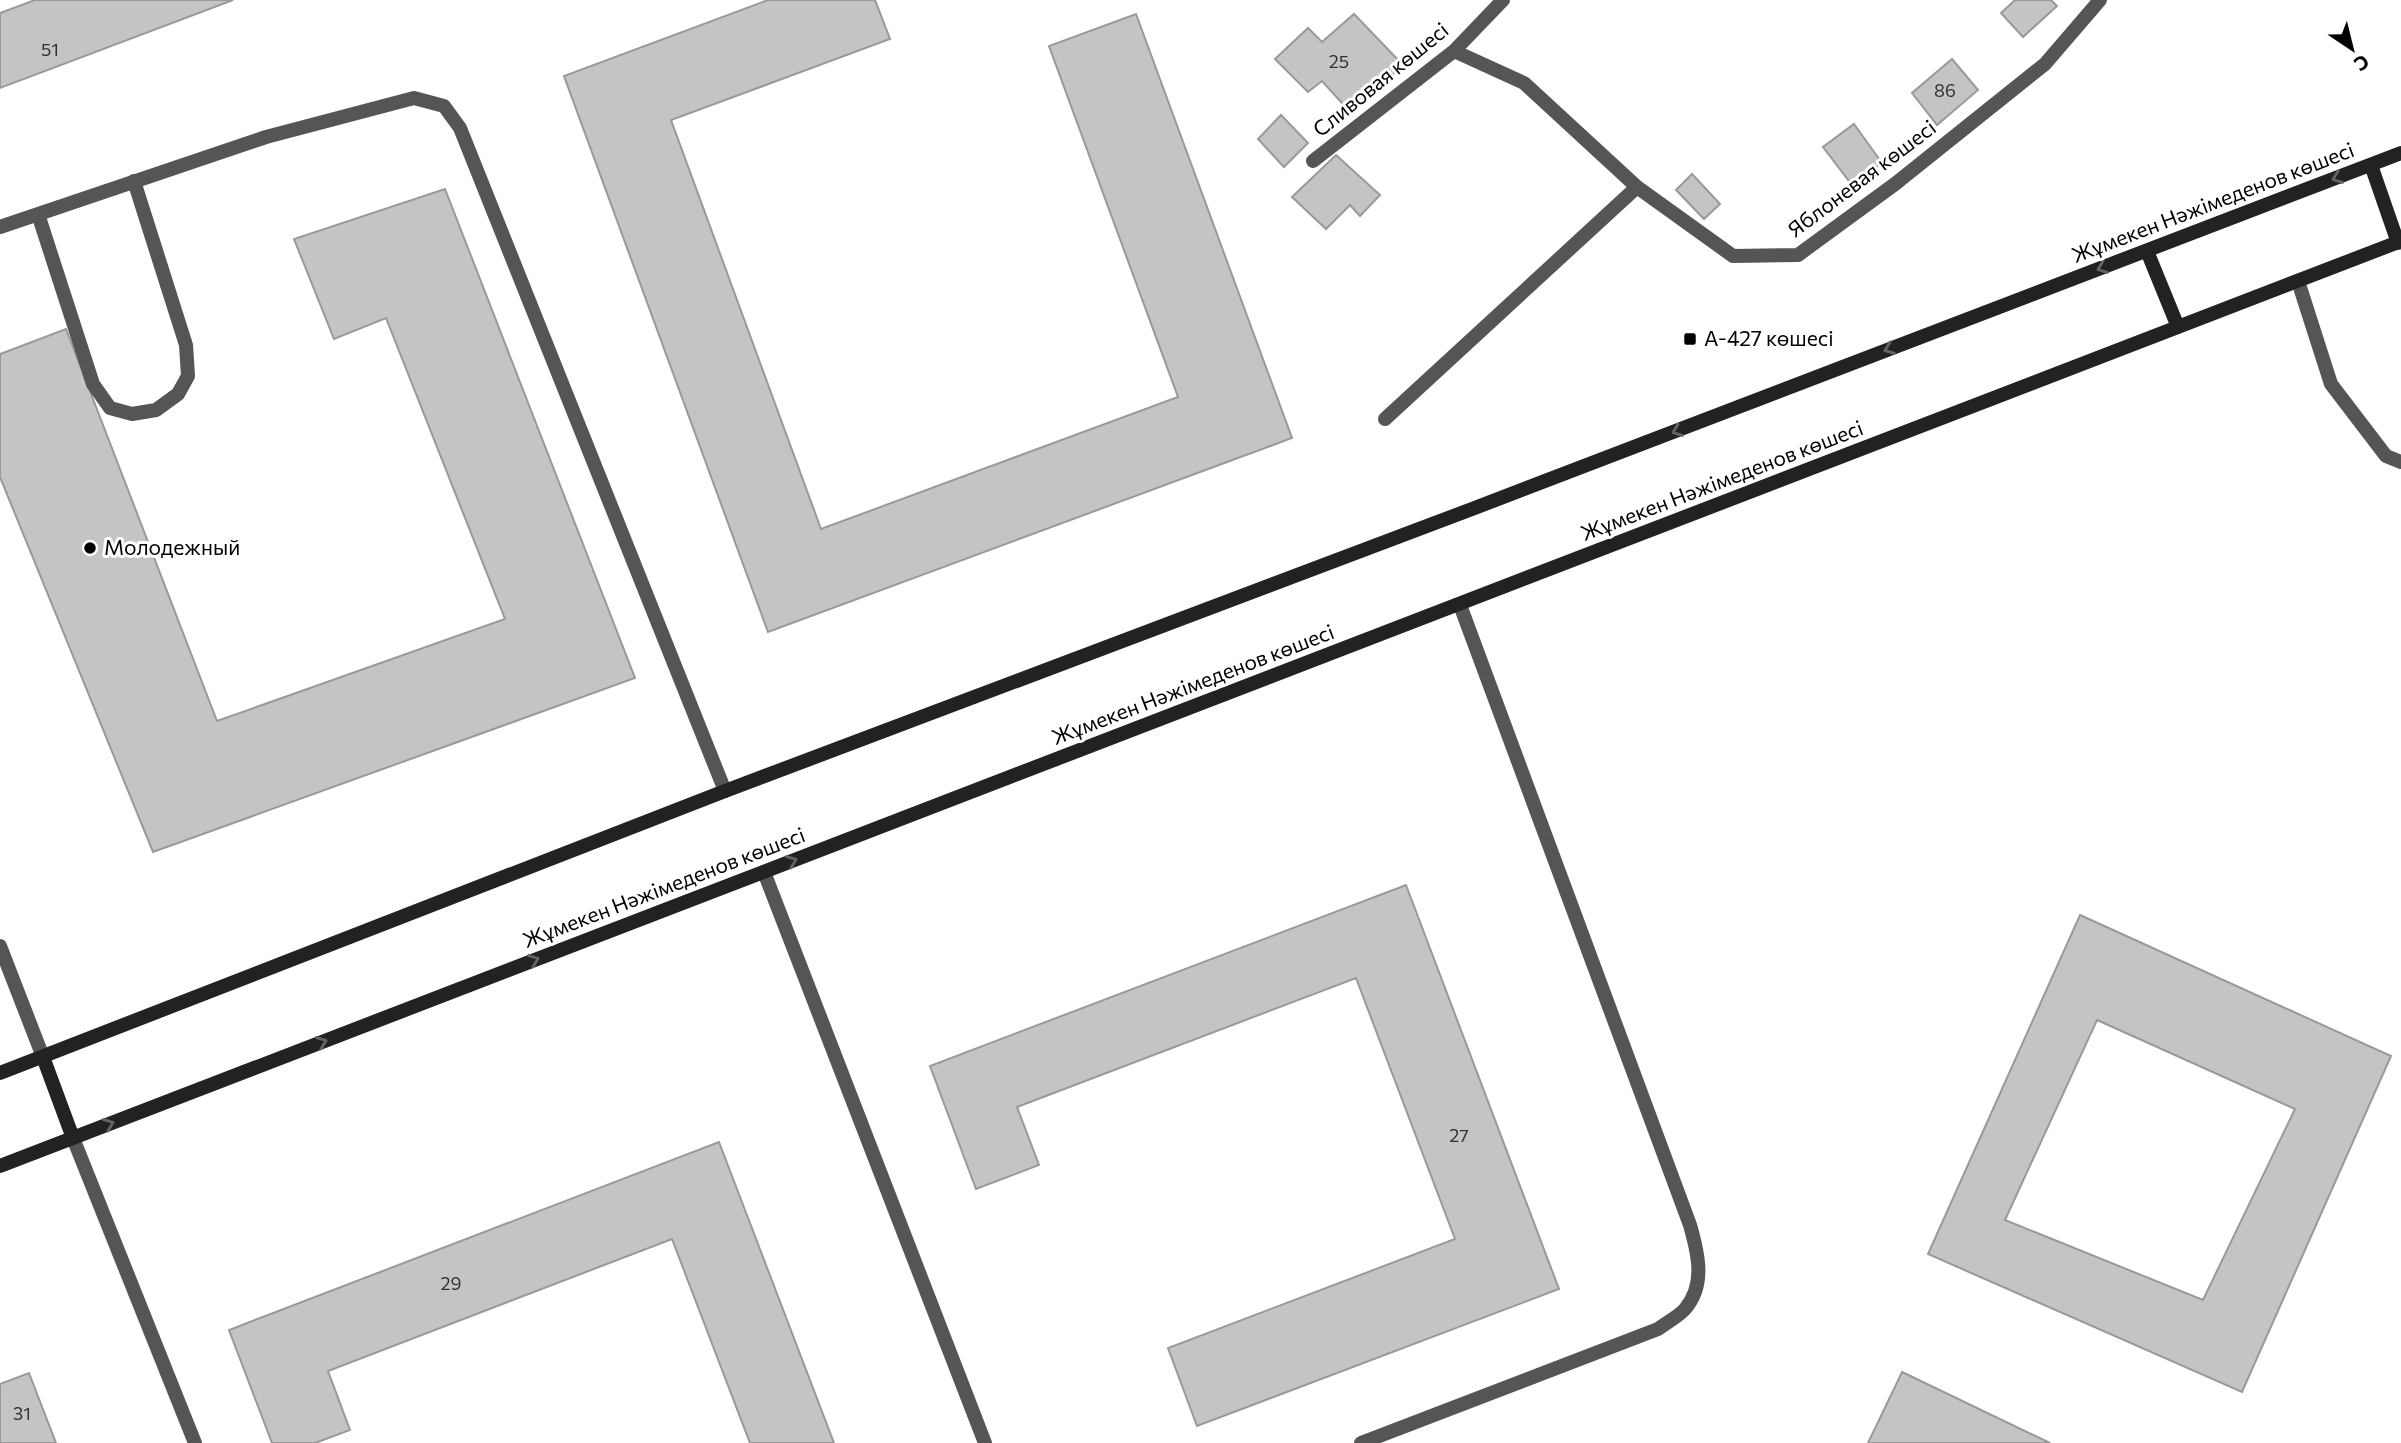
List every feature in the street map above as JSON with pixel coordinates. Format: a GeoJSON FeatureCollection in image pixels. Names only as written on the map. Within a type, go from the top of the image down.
{"type":"FeatureCollection","features":[{"type":"Feature","properties":{"kind":"main road","name":"Жұмекен Нәжімеденов көшесі"},"geometry":{"type":"LineString","coordinates":[[0,1073],[725,791],[2401,153]]}},
{"type":"Feature","properties":{"kind":"main road"},"geometry":{"type":"LineString","coordinates":[[2371,165],[2399,242]]}},
{"type":"Feature","properties":{"kind":"main road","name":"Жұмекен Нәжімеденов көшесі"},"geometry":{"type":"LineString","coordinates":[[0,1166],[2399,242]]}},
{"type":"Feature","properties":{"kind":"main road"},"geometry":{"type":"LineString","coordinates":[[2147,251],[2178,327]]}},
{"type":"Feature","properties":{"kind":"main road"},"geometry":{"type":"LineString","coordinates":[[43,1057],[73,1138]]}},
{"type":"Feature","properties":{"kind":"street","name":"Сливовая көшесі"},"geometry":{"type":"LineString","coordinates":[[1313,161],[1454,51],[1503,0]]}},
{"type":"Feature","properties":{"kind":"street","name":"Яблоневая көшесі"},"geometry":{"type":"LineString","coordinates":[[1454,51],[1524,83],[1637,187],[1733,256],[1798,255],[1895,184],[2045,64],[2100,0]]}},
{"type":"Feature","properties":{"kind":"street"},"geometry":{"type":"LineString","coordinates":[[0,228],[266,137],[414,98],[444,106],[460,128],[725,791]]}},
{"type":"Feature","properties":{"kind":"street"},"geometry":{"type":"LineString","coordinates":[[38,214],[93,383],[110,408],[132,414],[156,410],[178,394],[188,376],[186,345],[134,181]]}},
{"type":"Feature","properties":{"kind":"street"},"geometry":{"type":"LineString","coordinates":[[1385,419],[1637,187]]}},
{"type":"Feature","properties":{"kind":"street"},"geometry":{"type":"LineString","coordinates":[[2298,281],[2331,384],[2386,456],[2401,462]]}},
{"type":"Feature","properties":{"kind":"street"},"geometry":{"type":"LineString","coordinates":[[1361,1443],[1658,1329],[1684,1310],[1696,1293],[1699,1276],[1697,1251],[1690,1225],[1460,605]]}},
{"type":"Feature","properties":{"kind":"street"},"geometry":{"type":"LineString","coordinates":[[764,872],[985,1443]]}},
{"type":"Feature","properties":{"kind":"street"},"geometry":{"type":"LineString","coordinates":[[0,946],[43,1057]]}},
{"type":"Feature","properties":{"kind":"street"},"geometry":{"type":"LineString","coordinates":[[73,1138],[195,1443]]}},
{"type":"Feature","properties":{"kind":"building"},"geometry":{"type":"Polygon","coordinates":[[[35,0],[233,0],[0,88],[0,13],[35,0]]]}},
{"type":"Feature","properties":{"kind":"building"},"geometry":{"type":"Polygon","coordinates":[[[768,0],[875,0],[890,39],[671,120],[821,529],[1178,397],[1049,46],[1136,14],[1292,438],[768,632],[564,76],[768,0]]]}},
{"type":"Feature","properties":{"kind":"building"},"geometry":{"type":"Polygon","coordinates":[[[2015,0],[2051,0],[2057,6],[2023,37],[2001,13],[2015,0]]]}},
{"type":"Feature","properties":{"kind":"building"},"geometry":{"type":"Polygon","coordinates":[[[1354,14],[1403,65],[1351,113],[1322,81],[1308,92],[1275,59],[1308,28],[1322,42],[1354,14]]]}},
{"type":"Feature","properties":{"kind":"building"},"geometry":{"type":"Polygon","coordinates":[[[1952,59],[1978,90],[1937,125],[1912,93],[1952,59]]]}},
{"type":"Feature","properties":{"kind":"building"},"geometry":{"type":"Polygon","coordinates":[[[1281,115],[1308,143],[1284,167],[1258,139],[1281,115]]]}},
{"type":"Feature","properties":{"kind":"building"},"geometry":{"type":"Polygon","coordinates":[[[1854,124],[1882,163],[1852,185],[1823,147],[1854,124]]]}},
{"type":"Feature","properties":{"kind":"building"},"geometry":{"type":"Polygon","coordinates":[[[1336,155],[1380,195],[1360,216],[1350,205],[1326,229],[1292,197],[1336,155]]]}},
{"type":"Feature","properties":{"kind":"building"},"geometry":{"type":"Polygon","coordinates":[[[1692,174],[1720,204],[1704,219],[1676,190],[1692,174]]]}},
{"type":"Feature","properties":{"kind":"building","name":"Молодежный"},"geometry":{"type":"Polygon","coordinates":[[[445,189],[635,678],[153,852],[0,477],[0,354],[66,329],[217,721],[505,619],[386,318],[334,339],[294,239],[445,189]]]}},
{"type":"Feature","properties":{"kind":"building"},"geometry":{"type":"Polygon","coordinates":[[[1406,885],[1559,1289],[1197,1426],[1168,1348],[1455,1239],[1356,978],[1017,1107],[1039,1165],[976,1189],[930,1066],[1406,885]]]}},
{"type":"Feature","properties":{"kind":"building"},"geometry":{"type":"Polygon","coordinates":[[[2080,915],[2391,1056],[2242,1392],[1928,1254],[2080,915]],[[2097,1020],[2005,1220],[2203,1300],[2295,1109],[2097,1020]]]}},
{"type":"Feature","properties":{"kind":"building"},"geometry":{"type":"Polygon","coordinates":[[[719,1142],[834,1443],[750,1443],[672,1239],[328,1371],[350,1430],[315,1443],[272,1443],[229,1330],[719,1142]]]}},
{"type":"Feature","properties":{"kind":"building"},"geometry":{"type":"Polygon","coordinates":[[[1902,1372],[2050,1443],[1868,1443],[1902,1372]]]}},
{"type":"Feature","properties":{"kind":"building"},"geometry":{"type":"Polygon","coordinates":[[[29,1373],[56,1443],[0,1443],[0,1384],[29,1373]]]}},
{"type":"Feature","properties":{"kind":"place","name":"A-427 көшесі"},"geometry":{"type":"Point","coordinates":[1690,339]}},
{"type":"Feature","properties":{"kind":"place","name":"Молодежный"},"geometry":{"type":"Point","coordinates":[90,548]}}]}
